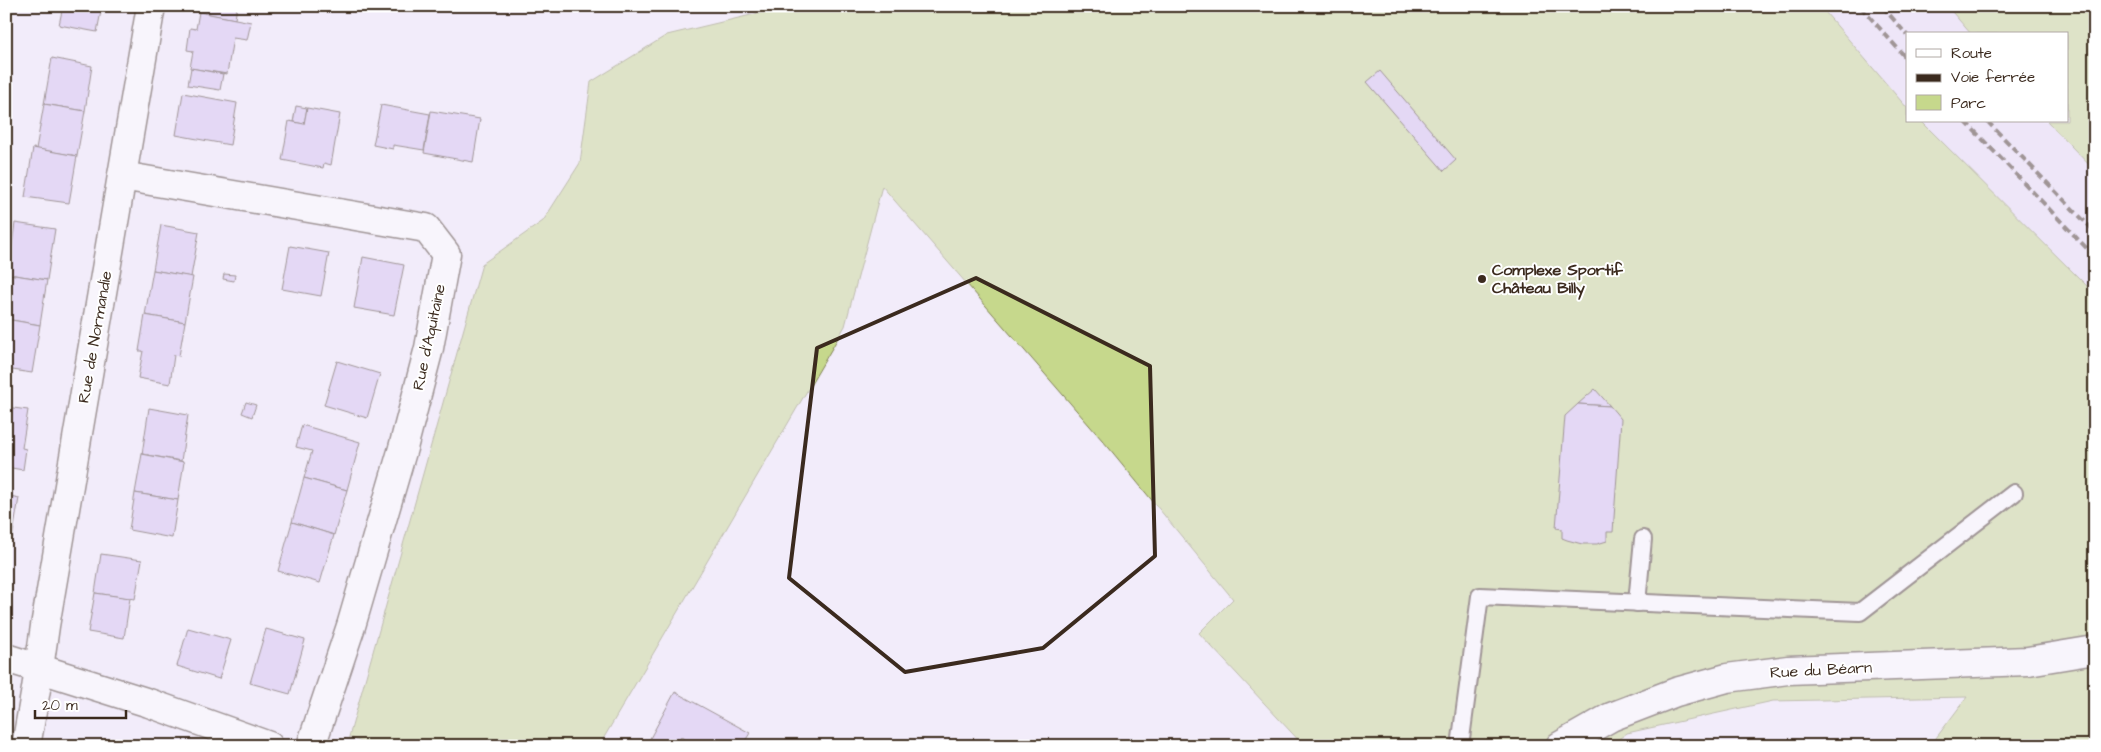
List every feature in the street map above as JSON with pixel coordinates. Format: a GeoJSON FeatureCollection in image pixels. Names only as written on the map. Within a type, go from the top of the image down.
{"type":"FeatureCollection","features":[{"type":"Feature","properties":{"kind":"street","name":"Rue de Normandie"},"geometry":{"type":"LineString","coordinates":[[26,746],[40,668],[46,616],[151,6]]}},
{"type":"Feature","properties":{"kind":"street","name":"Rue d'Aquitaine"},"geometry":{"type":"LineString","coordinates":[[122,176],[426,228],[446,254],[428,348],[403,448],[351,626],[311,746]]}},
{"type":"Feature","properties":{"kind":"street","name":"Rue du Béarn"},"geometry":{"type":"LineString","coordinates":[[1560,746],[1611,717],[1676,692],[1727,678],[1788,670],[2028,661],[2095,650]]}},
{"type":"Feature","properties":{"kind":"street"},"geometry":{"type":"LineString","coordinates":[[6,658],[149,703],[269,746]]}},
{"type":"Feature","properties":{"kind":"lane"},"geometry":{"type":"LineString","coordinates":[[1460,746],[1480,596],[1860,612],[2014,493]]}},
{"type":"Feature","properties":{"kind":"lane"},"geometry":{"type":"LineString","coordinates":[[1638,603],[1643,538]]}},
{"type":"Feature","properties":{"kind":"highlighted area"},"geometry":{"type":"Polygon","coordinates":[[[976,278],[1150,366],[1155,556],[1043,648],[905,672],[789,578],[817,348],[976,278]]]}},
{"type":"Feature","properties":{"kind":"shaded area"},"geometry":{"type":"Polygon","coordinates":[[[1820,6],[1947,6],[1969,32],[1906,32],[1906,107],[1820,6]]]}},
{"type":"Feature","properties":{"kind":"shaded area"},"geometry":{"type":"Polygon","coordinates":[[[1922,122],[2048,122],[2095,171],[2095,294],[1922,122]]]}},
{"type":"Feature","properties":{"kind":"green space"},"geometry":{"type":"Polygon","coordinates":[[[789,6],[1820,6],[1906,107],[1906,122],[1922,122],[2095,294],[2095,746],[1930,746],[1967,697],[1773,701],[1627,733],[1609,746],[1304,746],[1199,633],[1233,599],[1109,448],[882,186],[845,326],[599,746],[371,746],[349,737],[482,264],[543,221],[580,163],[591,82],[667,35],[789,6]]]}},
{"type":"Feature","properties":{"kind":"green space"},"geometry":{"type":"Polygon","coordinates":[[[1947,6],[2095,6],[2095,171],[2048,122],[2068,122],[2068,32],[1969,32],[1947,6]]]}},
{"type":"Feature","properties":{"kind":"building"},"geometry":{"type":"Polygon","coordinates":[[[63,6],[102,6],[97,32],[59,25],[63,6]]]}},
{"type":"Feature","properties":{"kind":"building"},"geometry":{"type":"Polygon","coordinates":[[[194,6],[237,6],[235,19],[193,11],[194,6]]]}},
{"type":"Feature","properties":{"kind":"building"},"geometry":{"type":"Polygon","coordinates":[[[558,6],[605,6],[558,12],[558,6]]]}},
{"type":"Feature","properties":{"kind":"building"},"geometry":{"type":"Polygon","coordinates":[[[199,12],[251,22],[247,40],[233,38],[227,74],[190,68],[193,51],[187,50],[190,28],[196,29],[199,12]]]}},
{"type":"Feature","properties":{"kind":"building"},"geometry":{"type":"Polygon","coordinates":[[[52,58],[92,66],[85,111],[44,104],[52,58]]]}},
{"type":"Feature","properties":{"kind":"building"},"geometry":{"type":"Polygon","coordinates":[[[191,68],[223,74],[220,90],[188,85],[191,68]]]}},
{"type":"Feature","properties":{"kind":"building"},"geometry":{"type":"Polygon","coordinates":[[[1380,71],[1456,160],[1444,171],[1367,82],[1380,71]]]}},
{"type":"Feature","properties":{"kind":"building"},"geometry":{"type":"Polygon","coordinates":[[[183,93],[237,103],[230,145],[176,135],[183,93]]]}},
{"type":"Feature","properties":{"kind":"building"},"geometry":{"type":"Polygon","coordinates":[[[44,104],[85,111],[77,156],[36,149],[44,104]]]}},
{"type":"Feature","properties":{"kind":"building"},"geometry":{"type":"Polygon","coordinates":[[[381,105],[430,114],[424,150],[393,145],[393,149],[373,145],[381,105]]]}},
{"type":"Feature","properties":{"kind":"building"},"geometry":{"type":"Polygon","coordinates":[[[296,106],[307,108],[304,124],[293,122],[296,106]]]}},
{"type":"Feature","properties":{"kind":"building"},"geometry":{"type":"Polygon","coordinates":[[[307,108],[340,114],[331,165],[324,163],[323,168],[282,160],[289,121],[304,124],[307,108]]]}},
{"type":"Feature","properties":{"kind":"building"},"geometry":{"type":"Polygon","coordinates":[[[431,111],[480,119],[473,162],[424,153],[431,111]]]}},
{"type":"Feature","properties":{"kind":"building"},"geometry":{"type":"Polygon","coordinates":[[[33,148],[77,156],[69,203],[25,197],[33,148]]]}},
{"type":"Feature","properties":{"kind":"building"},"geometry":{"type":"Polygon","coordinates":[[[15,223],[55,229],[47,280],[8,274],[15,223]]]}},
{"type":"Feature","properties":{"kind":"building"},"geometry":{"type":"Polygon","coordinates":[[[161,225],[199,232],[191,277],[153,270],[161,225]]]}},
{"type":"Feature","properties":{"kind":"building"},"geometry":{"type":"Polygon","coordinates":[[[290,246],[329,253],[321,296],[282,289],[290,246]]]}},
{"type":"Feature","properties":{"kind":"building"},"geometry":{"type":"Polygon","coordinates":[[[363,257],[404,265],[394,315],[354,308],[363,257]]]}},
{"type":"Feature","properties":{"kind":"building"},"geometry":{"type":"Polygon","coordinates":[[[153,270],[193,277],[185,322],[145,315],[153,270]]]}},
{"type":"Feature","properties":{"kind":"building"},"geometry":{"type":"Polygon","coordinates":[[[8,274],[47,280],[40,325],[6,319],[8,274]]]}},
{"type":"Feature","properties":{"kind":"building"},"geometry":{"type":"Polygon","coordinates":[[[224,274],[235,275],[234,281],[223,279],[224,274]]]}},
{"type":"Feature","properties":{"kind":"building"},"geometry":{"type":"Polygon","coordinates":[[[145,315],[185,322],[179,356],[174,355],[170,384],[138,378],[143,351],[139,351],[145,315]]]}},
{"type":"Feature","properties":{"kind":"building"},"geometry":{"type":"Polygon","coordinates":[[[6,319],[40,325],[32,373],[6,369],[6,319]]]}},
{"type":"Feature","properties":{"kind":"building"},"geometry":{"type":"Polygon","coordinates":[[[337,361],[380,374],[367,418],[324,405],[337,361]]]}},
{"type":"Feature","properties":{"kind":"building"},"geometry":{"type":"Polygon","coordinates":[[[1595,389],[1610,406],[1578,404],[1595,389]]]}},
{"type":"Feature","properties":{"kind":"building"},"geometry":{"type":"Polygon","coordinates":[[[246,402],[256,405],[252,417],[242,413],[246,402]]]}},
{"type":"Feature","properties":{"kind":"building"},"geometry":{"type":"Polygon","coordinates":[[[1578,404],[1610,406],[1621,419],[1613,532],[1607,532],[1607,541],[1597,544],[1582,544],[1567,540],[1562,538],[1562,529],[1556,528],[1565,416],[1578,404]]]}},
{"type":"Feature","properties":{"kind":"building"},"geometry":{"type":"Polygon","coordinates":[[[6,407],[28,410],[22,448],[26,449],[23,470],[6,467],[6,407]]]}},
{"type":"Feature","properties":{"kind":"building"},"geometry":{"type":"Polygon","coordinates":[[[149,408],[188,415],[181,461],[142,454],[149,408]]]}},
{"type":"Feature","properties":{"kind":"building"},"geometry":{"type":"Polygon","coordinates":[[[302,425],[360,442],[347,490],[304,478],[312,451],[296,447],[302,425]]]}},
{"type":"Feature","properties":{"kind":"building"},"geometry":{"type":"Polygon","coordinates":[[[142,454],[184,462],[178,500],[135,493],[142,454]]]}},
{"type":"Feature","properties":{"kind":"building"},"geometry":{"type":"Polygon","coordinates":[[[304,478],[347,490],[334,535],[292,522],[304,478]]]}},
{"type":"Feature","properties":{"kind":"building"},"geometry":{"type":"Polygon","coordinates":[[[135,493],[178,500],[172,538],[129,530],[135,493]]]}},
{"type":"Feature","properties":{"kind":"building"},"geometry":{"type":"Polygon","coordinates":[[[6,495],[19,498],[12,539],[6,538],[6,495]]]}},
{"type":"Feature","properties":{"kind":"building"},"geometry":{"type":"Polygon","coordinates":[[[292,522],[334,535],[320,583],[278,571],[292,522]]]}},
{"type":"Feature","properties":{"kind":"building"},"geometry":{"type":"Polygon","coordinates":[[[101,554],[142,560],[135,599],[95,593],[101,554]]]}},
{"type":"Feature","properties":{"kind":"building"},"geometry":{"type":"Polygon","coordinates":[[[95,593],[130,598],[124,638],[88,632],[95,593]]]}},
{"type":"Feature","properties":{"kind":"building"},"geometry":{"type":"Polygon","coordinates":[[[188,628],[231,640],[219,679],[177,666],[188,628]]]}},
{"type":"Feature","properties":{"kind":"building"},"geometry":{"type":"Polygon","coordinates":[[[266,629],[305,640],[290,694],[250,683],[266,629]]]}},
{"type":"Feature","properties":{"kind":"building"},"geometry":{"type":"Polygon","coordinates":[[[675,692],[750,733],[742,746],[697,746],[681,737],[676,746],[647,744],[675,692]]]}},
{"type":"Feature","properties":{"kind":"railway"},"geometry":{"type":"LineString","coordinates":[[1860,6],[1906,58]]}},
{"type":"Feature","properties":{"kind":"railway"},"geometry":{"type":"LineString","coordinates":[[1882,6],[1906,34]]}},
{"type":"Feature","properties":{"kind":"railway"},"geometry":{"type":"LineString","coordinates":[[1966,122],[2095,257]]}},
{"type":"Feature","properties":{"kind":"railway"},"geometry":{"type":"LineString","coordinates":[[1988,122],[2095,232]]}},
{"type":"Feature","properties":{"kind":"place","name":"Complexe Sportif Château Billy"},"geometry":{"type":"Point","coordinates":[1482,279]}}]}
